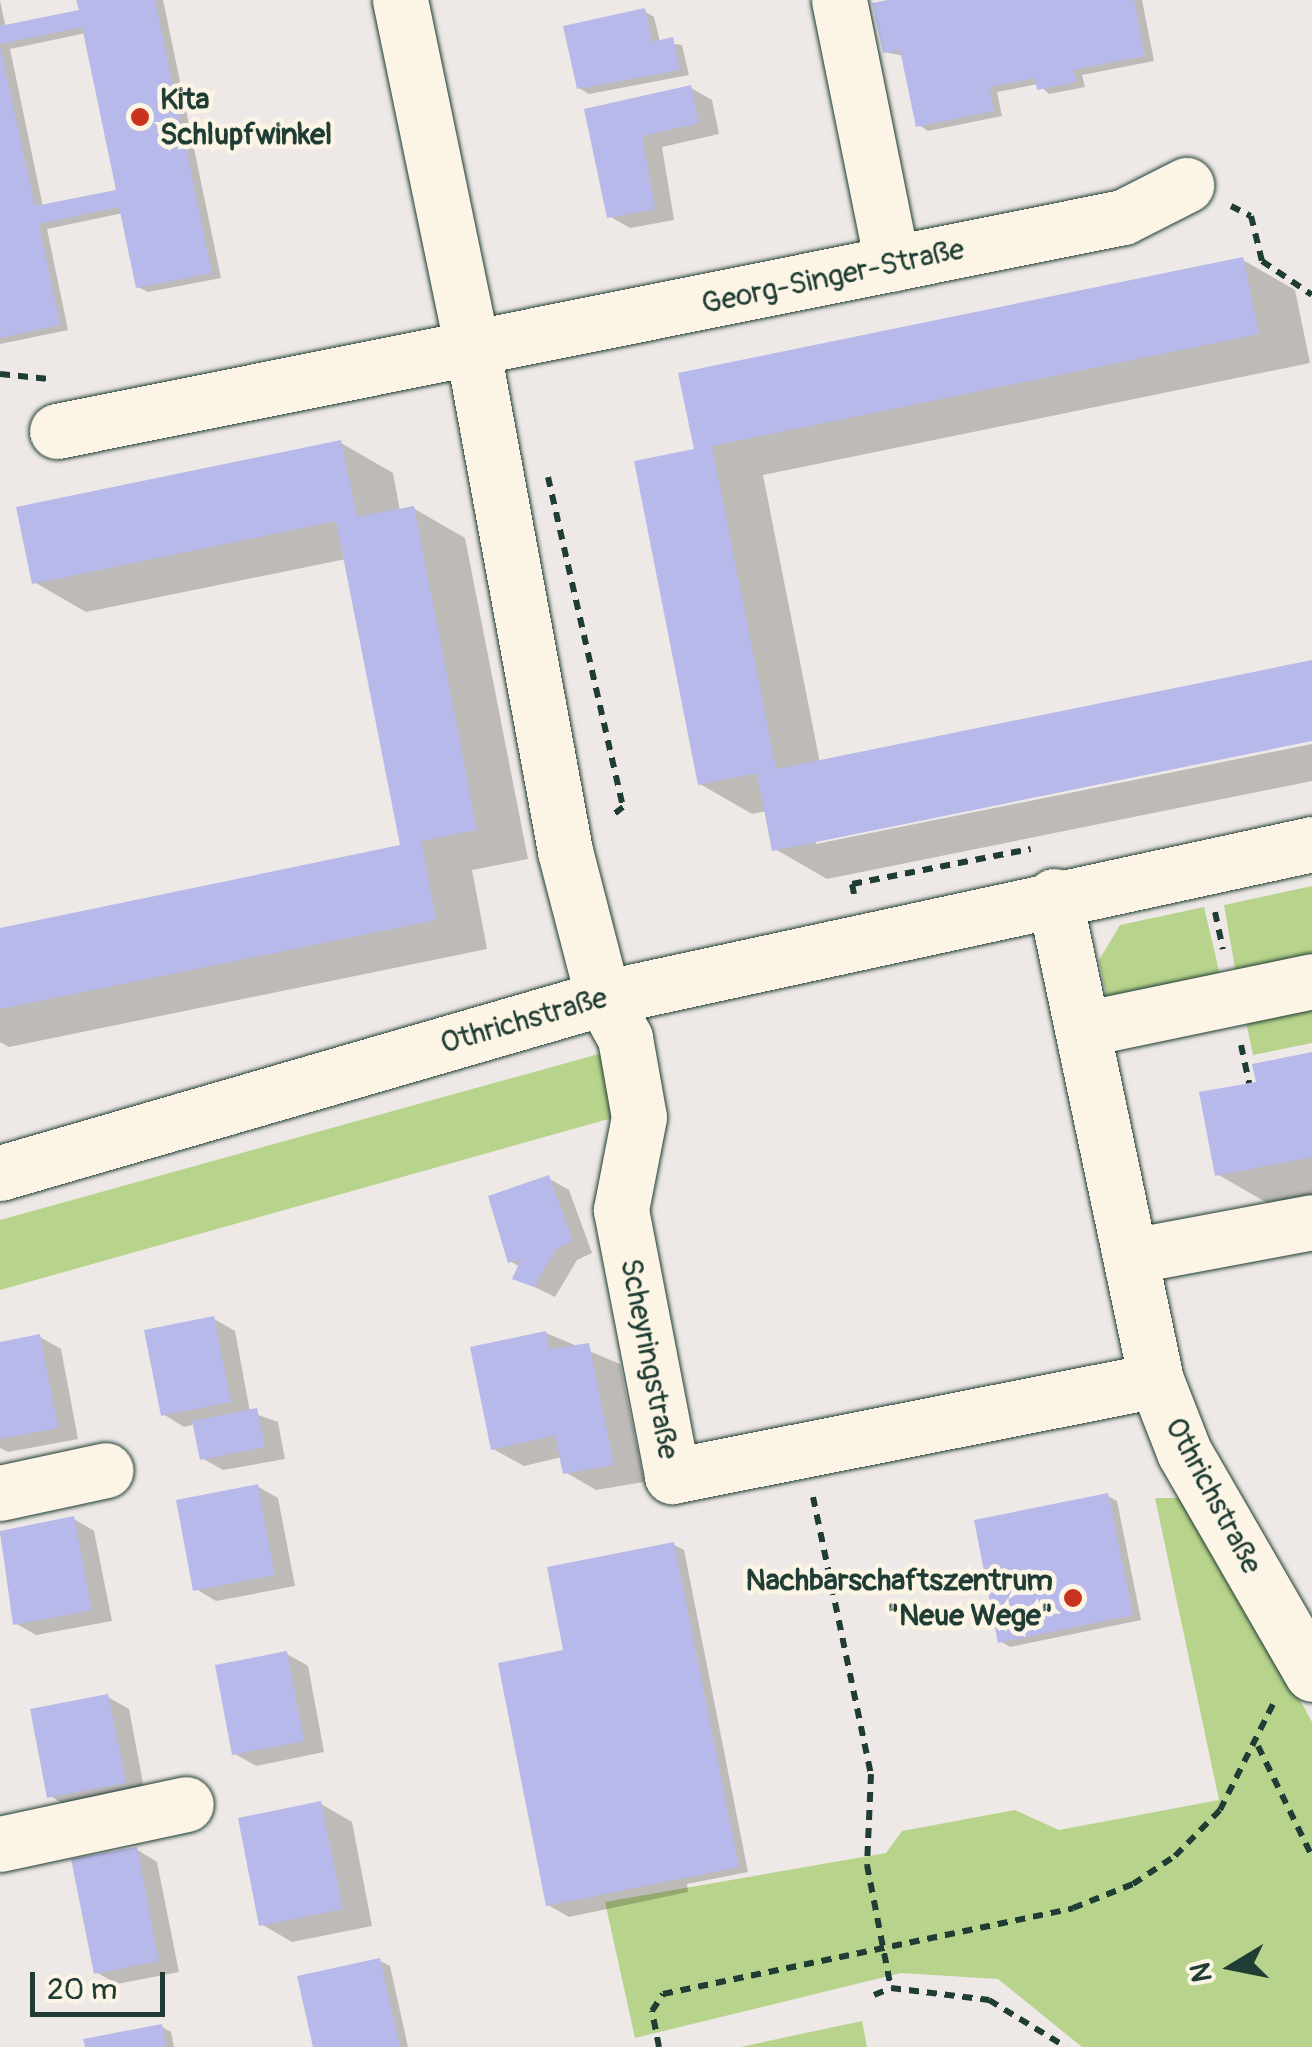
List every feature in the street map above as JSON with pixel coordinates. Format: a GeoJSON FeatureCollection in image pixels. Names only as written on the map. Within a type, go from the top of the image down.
{"type":"FeatureCollection","features":[{"type":"Feature","properties":{"kind":"street"},"geometry":{"type":"LineString","coordinates":[[400,0],[474,351],[566,851],[603,998]]}},
{"type":"Feature","properties":{"kind":"street"},"geometry":{"type":"LineString","coordinates":[[839,0],[892,264]]}},
{"type":"Feature","properties":{"kind":"street","name":"Georg-Singer-Straße"},"geometry":{"type":"LineString","coordinates":[[56,431],[474,351],[1123,217],[1186,185]]}},
{"type":"Feature","properties":{"kind":"street","name":"Othrichstraße"},"geometry":{"type":"LineString","coordinates":[[0,1173],[603,998],[1054,896],[1312,844]]}},
{"type":"Feature","properties":{"kind":"street","name":"Othrichstraße"},"geometry":{"type":"LineString","coordinates":[[1054,896],[1156,1380],[1184,1452],[1304,1659]]}},
{"type":"Feature","properties":{"kind":"street"},"geometry":{"type":"LineString","coordinates":[[1083,1029],[1312,982]]}},
{"type":"Feature","properties":{"kind":"street","name":"Scheyringstraße"},"geometry":{"type":"LineString","coordinates":[[603,998],[625,1038],[639,1117],[621,1210],[672,1476],[1156,1380]]}},
{"type":"Feature","properties":{"kind":"street"},"geometry":{"type":"LineString","coordinates":[[1131,1256],[1312,1222]]}},
{"type":"Feature","properties":{"kind":"street"},"geometry":{"type":"LineString","coordinates":[[0,1493],[106,1470]]}},
{"type":"Feature","properties":{"kind":"street"},"geometry":{"type":"LineString","coordinates":[[0,1844],[186,1804]]}},
{"type":"Feature","properties":{"kind":"path"},"geometry":{"type":"LineString","coordinates":[[1186,185],[1251,216],[1262,261],[1312,295]]}},
{"type":"Feature","properties":{"kind":"path"},"geometry":{"type":"LineString","coordinates":[[803,1450],[871,1774],[867,1865],[891,1988]]}},
{"type":"Feature","properties":{"kind":"path"},"geometry":{"type":"LineString","coordinates":[[659,2047],[652,2010],[659,1995],[883,1944],[1073,1908],[1133,1884],[1203,1829],[1257,1745],[1304,1659]]}},
{"type":"Feature","properties":{"kind":"path"},"geometry":{"type":"LineString","coordinates":[[1257,1745],[1312,1856]]}},
{"type":"Feature","properties":{"kind":"path"},"geometry":{"type":"LineString","coordinates":[[874,1995],[891,1988],[989,2000],[1066,2047]]}},
{"type":"Feature","properties":{"kind":"green space"},"geometry":{"type":"Polygon","coordinates":[[[1312,886],[1312,968],[1236,974],[1224,905],[1312,886]]]}},
{"type":"Feature","properties":{"kind":"green space"},"geometry":{"type":"Polygon","coordinates":[[[1204,907],[1220,975],[1107,998],[1099,960],[1120,925],[1204,907]]]}},
{"type":"Feature","properties":{"kind":"green space"},"geometry":{"type":"Polygon","coordinates":[[[1312,995],[1312,1043],[1253,1055],[1245,1017],[1312,995]]]}},
{"type":"Feature","properties":{"kind":"green space"},"geometry":{"type":"Polygon","coordinates":[[[606,1052],[619,1116],[0,1290],[0,1220],[606,1052]]]}},
{"type":"Feature","properties":{"kind":"green space"},"geometry":{"type":"Polygon","coordinates":[[[1155,1498],[1190,1498],[1312,1722],[1312,2047],[1082,2047],[998,1979],[901,1973],[635,2038],[605,1902],[886,1853],[902,1831],[1015,1810],[1059,1830],[1219,1800],[1155,1498]]]}},
{"type":"Feature","properties":{"kind":"green space"},"geometry":{"type":"Polygon","coordinates":[[[862,2021],[867,2047],[740,2047],[862,2021]]]}},
{"type":"Feature","properties":{"kind":"building","name":"Kita Schlupfwinkel"},"geometry":{"type":"Polygon","coordinates":[[[76,0],[155,0],[212,273],[136,288],[119,207],[39,224],[60,325],[0,338],[0,46],[35,206],[116,190],[82,27],[0,44],[0,26],[79,10],[76,0]]]}},
{"type":"Feature","properties":{"kind":"building"},"geometry":{"type":"Polygon","coordinates":[[[1134,0],[1145,56],[1073,70],[1077,82],[1037,90],[1035,78],[989,87],[994,111],[916,127],[900,50],[883,53],[872,3],[1134,0]]]}},
{"type":"Feature","properties":{"kind":"building"},"geometry":{"type":"Polygon","coordinates":[[[645,8],[652,42],[673,37],[680,70],[577,89],[563,26],[645,8]]]}},
{"type":"Feature","properties":{"kind":"building"},"geometry":{"type":"Polygon","coordinates":[[[691,85],[699,123],[642,136],[655,209],[607,218],[584,109],[691,85]]]}},
{"type":"Feature","properties":{"kind":"building"},"geometry":{"type":"Polygon","coordinates":[[[1243,257],[1259,334],[712,446],[776,769],[1312,660],[1312,741],[772,851],[757,773],[698,785],[634,461],[694,449],[678,373],[1243,257]]]}},
{"type":"Feature","properties":{"kind":"building"},"geometry":{"type":"Polygon","coordinates":[[[341,440],[357,517],[414,506],[477,830],[421,841],[436,920],[0,1009],[0,928],[400,845],[336,521],[32,584],[16,507],[341,440]]]}},
{"type":"Feature","properties":{"kind":"building"},"geometry":{"type":"Polygon","coordinates":[[[1312,1052],[1312,1157],[1215,1176],[1199,1092],[1256,1082],[1252,1064],[1312,1052]]]}},
{"type":"Feature","properties":{"kind":"building"},"geometry":{"type":"Polygon","coordinates":[[[549,1175],[573,1241],[556,1249],[534,1287],[512,1279],[521,1259],[508,1263],[488,1196],[549,1175]]]}},
{"type":"Feature","properties":{"kind":"building"},"geometry":{"type":"Polygon","coordinates":[[[214,1316],[231,1402],[161,1416],[144,1330],[214,1316]]]}},
{"type":"Feature","properties":{"kind":"building"},"geometry":{"type":"Polygon","coordinates":[[[546,1331],[549,1349],[589,1343],[614,1465],[563,1474],[555,1435],[491,1450],[470,1347],[546,1331]]]}},
{"type":"Feature","properties":{"kind":"building"},"geometry":{"type":"Polygon","coordinates":[[[40,1334],[58,1428],[0,1439],[0,1342],[40,1334]]]}},
{"type":"Feature","properties":{"kind":"building"},"geometry":{"type":"Polygon","coordinates":[[[257,1408],[265,1447],[200,1460],[192,1421],[257,1408]]]}},
{"type":"Feature","properties":{"kind":"building"},"geometry":{"type":"Polygon","coordinates":[[[258,1484],[275,1575],[193,1591],[176,1500],[258,1484]]]}},
{"type":"Feature","properties":{"kind":"building"},"geometry":{"type":"Polygon","coordinates":[[[1108,1493],[1133,1615],[998,1643],[974,1520],[1108,1493]]]}},
{"type":"Feature","properties":{"kind":"building"},"geometry":{"type":"Polygon","coordinates":[[[74,1516],[92,1610],[13,1625],[0,1531],[74,1516]]]}},
{"type":"Feature","properties":{"kind":"building"},"geometry":{"type":"Polygon","coordinates":[[[674,1542],[739,1867],[546,1906],[498,1663],[563,1650],[547,1567],[674,1542]]]}},
{"type":"Feature","properties":{"kind":"building"},"geometry":{"type":"Polygon","coordinates":[[[287,1651],[304,1741],[232,1755],[215,1665],[287,1651]]]}},
{"type":"Feature","properties":{"kind":"building"},"geometry":{"type":"Polygon","coordinates":[[[108,1694],[126,1783],[47,1798],[30,1709],[108,1694]]]}},
{"type":"Feature","properties":{"kind":"building"},"geometry":{"type":"Polygon","coordinates":[[[321,1801],[343,1909],[259,1926],[238,1818],[321,1801]]]}},
{"type":"Feature","properties":{"kind":"building"},"geometry":{"type":"Polygon","coordinates":[[[137,1847],[159,1961],[94,1974],[71,1859],[137,1847]]]}},
{"type":"Feature","properties":{"kind":"building"},"geometry":{"type":"Polygon","coordinates":[[[380,1958],[400,2047],[313,2047],[297,1976],[380,1958]]]}},
{"type":"Feature","properties":{"kind":"building"},"geometry":{"type":"Polygon","coordinates":[[[162,2024],[166,2047],[85,2047],[83,2039],[162,2024]]]}},
{"type":"Feature","properties":{"kind":"place","name":"Kita Schlupfwinkel"},"geometry":{"type":"Point","coordinates":[140,117]}},
{"type":"Feature","properties":{"kind":"place","name":"Nachbarschaftszentrum \"Neue Wege\""},"geometry":{"type":"Point","coordinates":[1073,1598]}}]}
